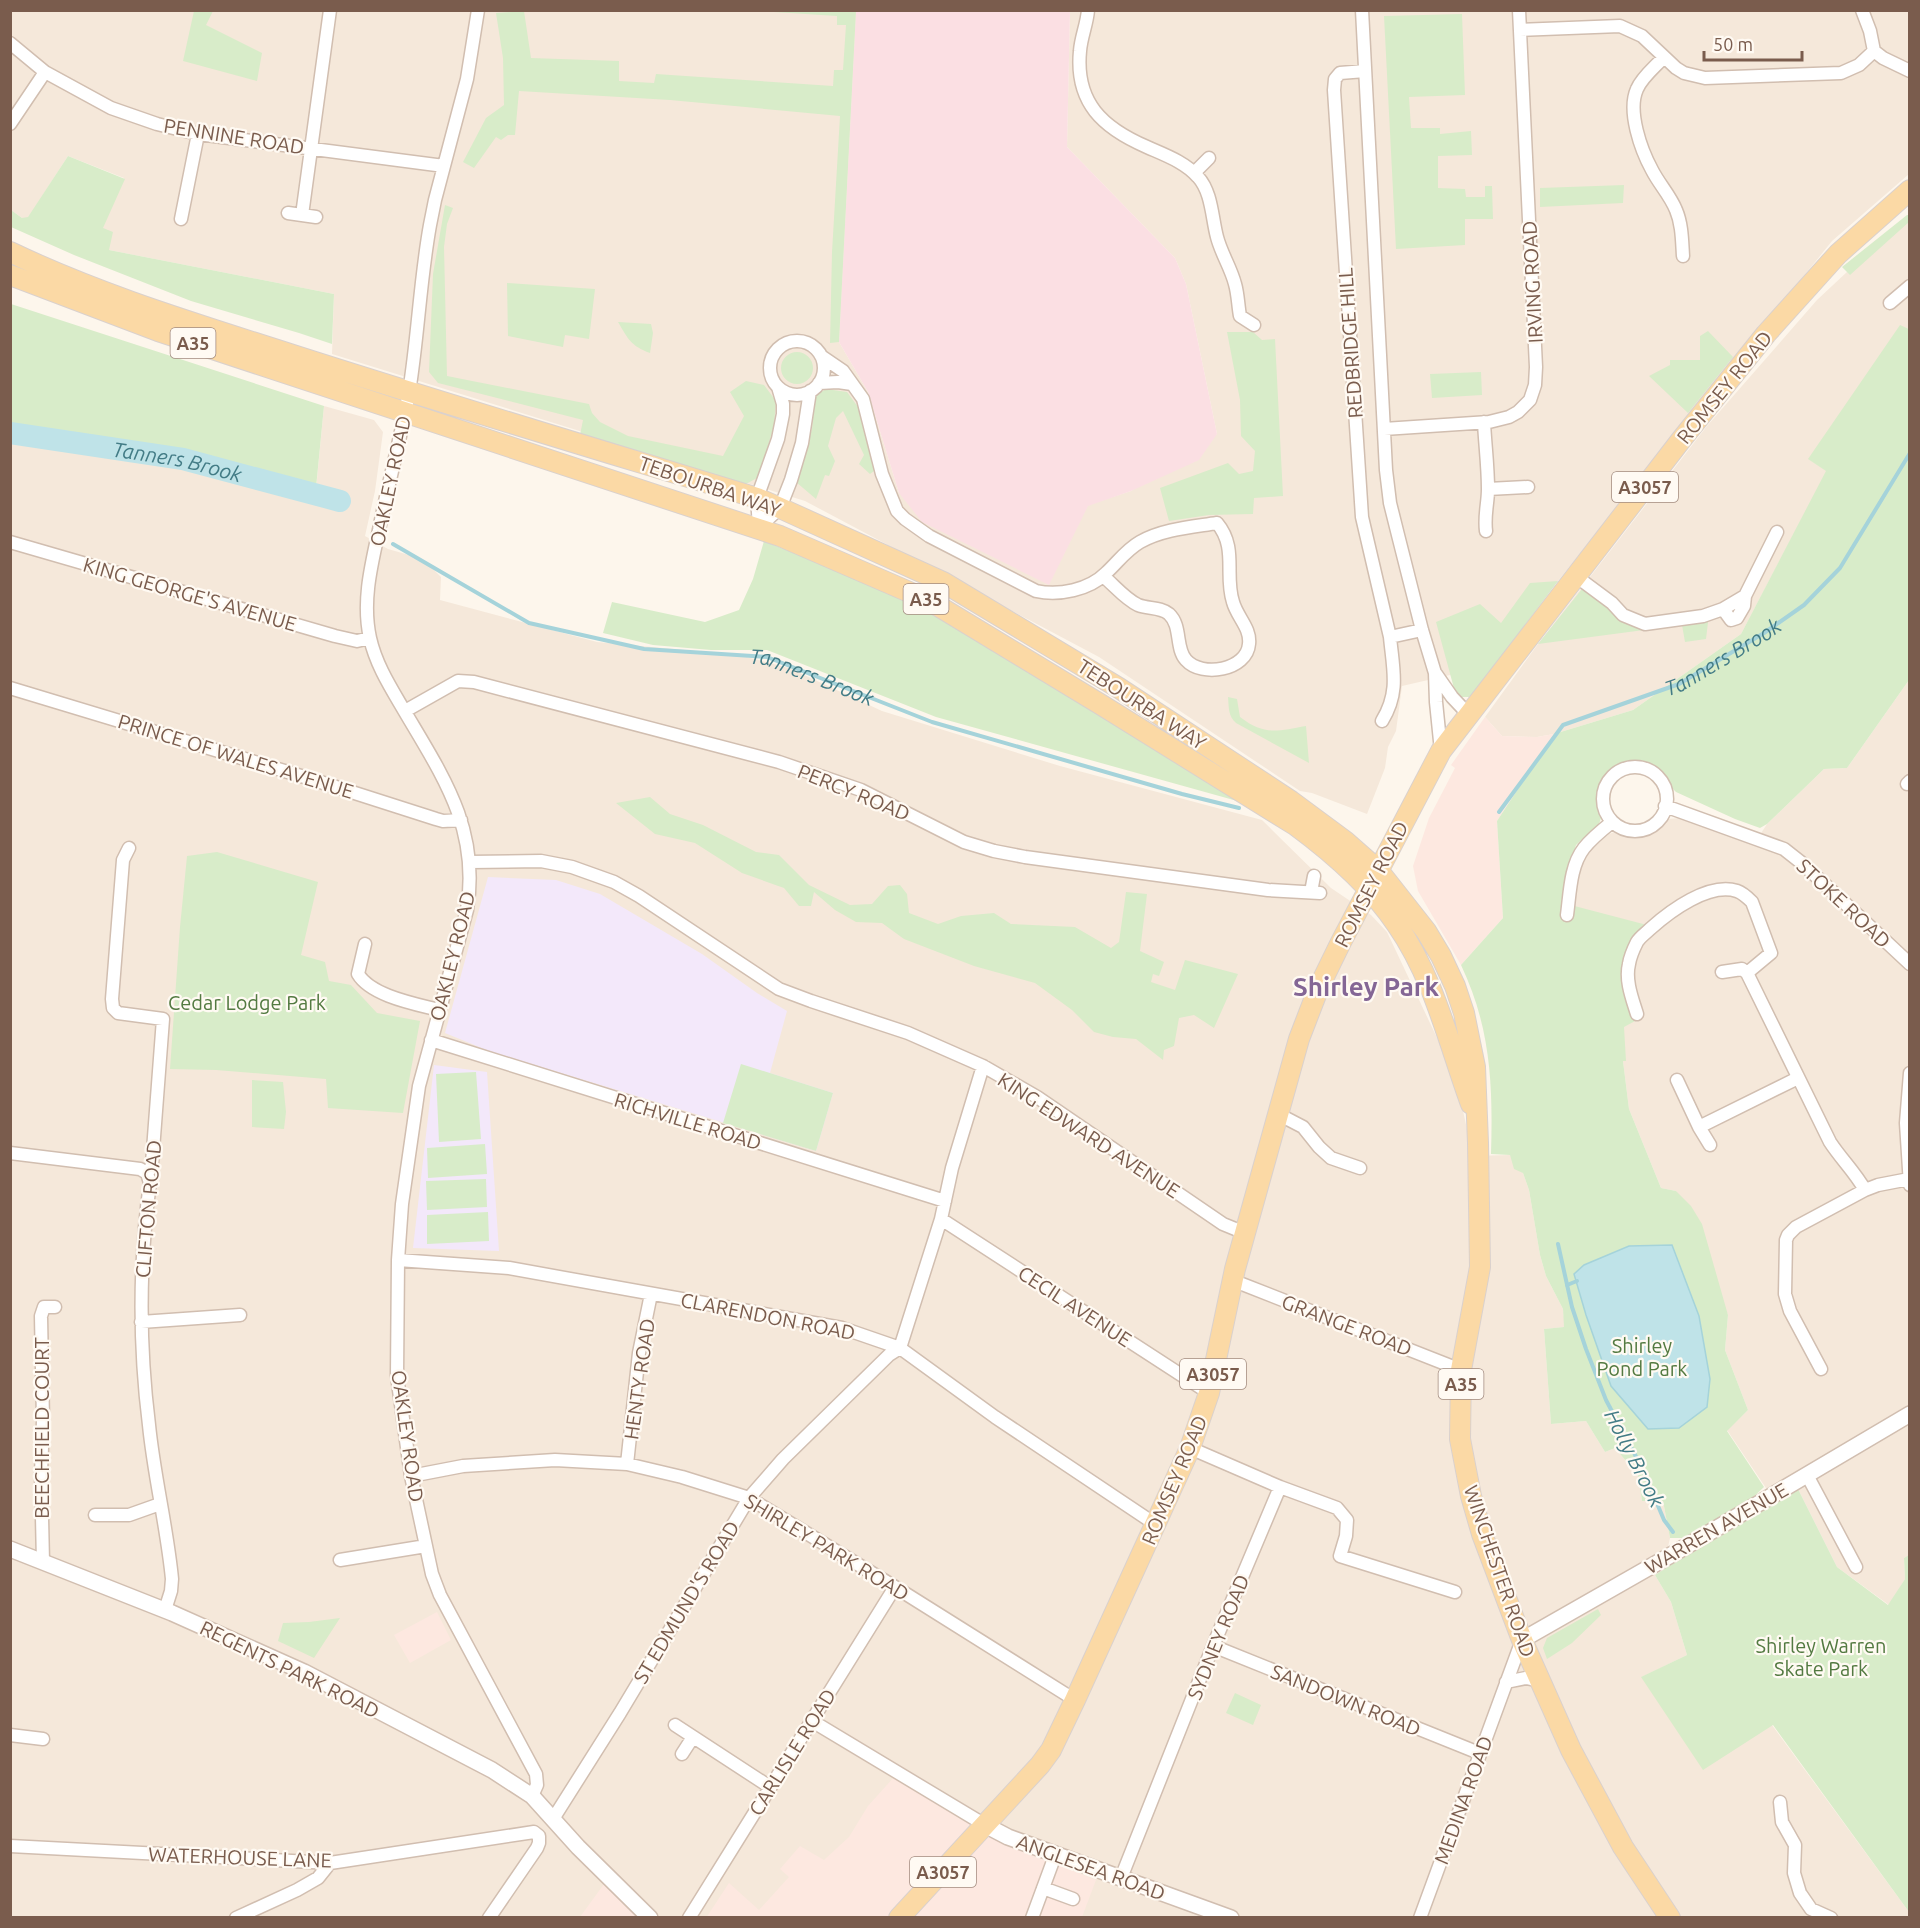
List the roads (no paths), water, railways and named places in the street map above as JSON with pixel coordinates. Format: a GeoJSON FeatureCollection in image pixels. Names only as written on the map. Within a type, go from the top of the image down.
{"type":"FeatureCollection","features":[{"type":"Feature","properties":{"kind":"main road","name":"ROMSEY ROAD"},"geometry":{"type":"LineString","coordinates":[[985,1825],[1040,1766],[1051,1750],[1190,1448],[1209,1393],[1245,1233],[1299,1039],[1320,987],[1441,751],[1681,440],[1766,334],[1838,254],[1910,190]]}},
{"type":"Feature","properties":{"kind":"main road","name":"TEBOURBA WAY"},"geometry":{"type":"LineString","coordinates":[[10,252],[89,286],[153,310],[409,392],[757,498],[780,508],[943,582],[1109,682],[1291,801],[1337,834],[1378,870]]}},
{"type":"Feature","properties":{"kind":"main road","name":"TEBOURBA WAY"},"geometry":{"type":"LineString","coordinates":[[10,275],[158,331],[759,527],[930,601],[1295,825],[1319,843],[1368,890]]}},
{"type":"Feature","properties":{"kind":"main road","name":"WINCHESTER ROAD"},"geometry":{"type":"LineString","coordinates":[[1378,870],[1426,931],[1441,956],[1464,1013],[1475,1067],[1480,1267],[1455,1367],[1460,1439],[1471,1496],[1482,1534],[1522,1641],[1572,1750],[1623,1847],[1670,1917]]}},
{"type":"Feature","properties":{"kind":"main road","name":"WINCHESTER ROAD"},"geometry":{"type":"LineString","coordinates":[[1368,890],[1398,925],[1423,971],[1477,1120]]}},
{"type":"Feature","properties":{"kind":"main road","name":"A3057"},"geometry":{"type":"LineString","coordinates":[[899,1917],[985,1825]]}},
{"type":"Feature","properties":{"kind":"street"},"geometry":{"type":"LineString","coordinates":[[302,215],[330,10]]}},
{"type":"Feature","properties":{"kind":"street","name":"OAKLEY ROAD"},"geometry":{"type":"LineString","coordinates":[[478,10],[467,80],[435,200],[426,252],[409,392],[368,588],[367,615],[370,638],[384,675],[447,785],[461,820],[470,862],[467,910],[418,1086],[402,1204],[398,1260],[398,1376],[411,1476],[432,1575],[440,1595],[536,1774],[537,1785],[532,1796]]}},
{"type":"Feature","properties":{"kind":"street"},"geometry":{"type":"LineString","coordinates":[[1088,10],[1080,51],[1081,76],[1086,98],[1096,114],[1114,130],[1175,159],[1200,178],[1208,196],[1218,241],[1235,284],[1240,316],[1254,325]]}},
{"type":"Feature","properties":{"kind":"street","name":"REDBRIDGE HILL"},"geometry":{"type":"LineString","coordinates":[[1362,10],[1386,470],[1390,503],[1435,673],[1441,751]]}},
{"type":"Feature","properties":{"kind":"street","name":"IRVING ROAD"},"geometry":{"type":"LineString","coordinates":[[1384,429],[1499,420],[1518,412],[1530,400],[1536,377],[1519,10]]}},
{"type":"Feature","properties":{"kind":"street"},"geometry":{"type":"LineString","coordinates":[[1862,10],[1874,51],[1910,71]]}},
{"type":"Feature","properties":{"kind":"street"},"geometry":{"type":"LineString","coordinates":[[1520,30],[1620,26],[1642,36],[1684,73],[1716,79],[1841,73],[1859,65],[1874,51]]}},
{"type":"Feature","properties":{"kind":"street","name":"PENNINE ROAD"},"geometry":{"type":"LineString","coordinates":[[10,43],[45,72],[111,108],[157,124],[198,134],[444,166]]}},
{"type":"Feature","properties":{"kind":"street"},"geometry":{"type":"LineString","coordinates":[[1664,57],[1639,85],[1634,101],[1635,117],[1646,158],[1677,211],[1683,255]]}},
{"type":"Feature","properties":{"kind":"street","name":"REDBRIDGE HILL"},"geometry":{"type":"LineString","coordinates":[[1365,71],[1340,73],[1335,79],[1334,90],[1362,517],[1390,637],[1395,689],[1391,707],[1382,721]]}},
{"type":"Feature","properties":{"kind":"street"},"geometry":{"type":"LineString","coordinates":[[10,124],[45,72]]}},
{"type":"Feature","properties":{"kind":"street"},"geometry":{"type":"LineString","coordinates":[[181,219],[198,134]]}},
{"type":"Feature","properties":{"kind":"street"},"geometry":{"type":"LineString","coordinates":[[1194,172],[1209,158]]}},
{"type":"Feature","properties":{"kind":"street"},"geometry":{"type":"LineString","coordinates":[[288,213],[316,217]]}},
{"type":"Feature","properties":{"kind":"street"},"geometry":{"type":"LineString","coordinates":[[1890,303],[1910,285]]}},
{"type":"Feature","properties":{"kind":"street"},"geometry":{"type":"LineString","coordinates":[[759,527],[757,498],[781,426],[783,404],[778,387],[772,379],[770,364],[773,355],[784,344],[802,341],[814,347],[821,356],[843,371],[863,399],[888,494],[897,511],[929,536],[1036,591],[1047,593],[1077,590],[1103,576],[1119,557],[1142,540],[1175,530],[1217,523],[1229,549],[1233,606],[1248,632],[1250,642],[1248,653],[1240,661],[1216,670],[1207,670],[1192,665],[1182,653],[1175,623],[1170,615],[1165,611],[1136,604],[1103,576]]}},
{"type":"Feature","properties":{"kind":"street"},"geometry":{"type":"LineString","coordinates":[[759,527],[780,508],[802,443],[815,387],[824,370],[821,356]]}},
{"type":"Feature","properties":{"kind":"street"},"geometry":{"type":"LineString","coordinates":[[778,387],[791,394],[801,395],[815,387],[838,382],[852,384]]}},
{"type":"Feature","properties":{"kind":"street"},"geometry":{"type":"LineString","coordinates":[[1484,422],[1488,489],[1484,516],[1486,531]]}},
{"type":"Feature","properties":{"kind":"street"},"geometry":{"type":"LineString","coordinates":[[1488,489],[1528,487]]}},
{"type":"Feature","properties":{"kind":"street"},"geometry":{"type":"LineString","coordinates":[[1577,576],[1612,603],[1623,615],[1645,624],[1702,616],[1723,609],[1745,596],[1777,532]]}},
{"type":"Feature","properties":{"kind":"street","name":"KING GEORGE'S AVENUE"},"geometry":{"type":"LineString","coordinates":[[10,542],[335,636],[357,641],[370,638]]}},
{"type":"Feature","properties":{"kind":"street"},"geometry":{"type":"LineString","coordinates":[[1390,637],[1422,630]]}},
{"type":"Feature","properties":{"kind":"street","name":"REDBRIDGE HILL"},"geometry":{"type":"LineString","coordinates":[[1435,673],[1452,697],[1468,714]]}},
{"type":"Feature","properties":{"kind":"street","name":"PERCY ROAD"},"geometry":{"type":"LineString","coordinates":[[405,711],[458,681],[474,682],[817,774],[880,799],[964,842],[994,851],[1268,890],[1316,892],[1314,876]]}},
{"type":"Feature","properties":{"kind":"street","name":"PRINCE OF WALES AVENUE"},"geometry":{"type":"LineString","coordinates":[[10,688],[300,775],[436,819],[461,820]]}},
{"type":"Feature","properties":{"kind":"street"},"geometry":{"type":"LineString","coordinates":[[1642,768],[1659,778],[1666,796],[1665,806],[1658,822],[1649,828],[1631,831],[1620,828],[1612,822],[1604,808],[1603,797],[1606,786],[1615,774],[1624,769],[1642,768]]}},
{"type":"Feature","properties":{"kind":"street","name":"STOKE ROAD"},"geometry":{"type":"LineString","coordinates":[[1665,806],[1775,845],[1793,856],[1910,964]]}},
{"type":"Feature","properties":{"kind":"street"},"geometry":{"type":"LineString","coordinates":[[1567,915],[1572,873],[1577,859],[1583,848],[1612,822]]}},
{"type":"Feature","properties":{"kind":"street","name":"CLIFTON ROAD"},"geometry":{"type":"LineString","coordinates":[[129,848],[123,860],[113,1008],[118,1013],[163,1019],[152,1163],[147,1173],[150,1183],[142,1272],[141,1323],[148,1425],[172,1585],[165,1610]]}},
{"type":"Feature","properties":{"kind":"street","name":"KING EDWARD AVENUE"},"geometry":{"type":"LineString","coordinates":[[470,862],[541,861],[572,867],[614,882],[639,896],[779,989],[908,1033],[983,1066],[1037,1097],[1223,1224],[1245,1233]]}},
{"type":"Feature","properties":{"kind":"street"},"geometry":{"type":"LineString","coordinates":[[1637,1014],[1628,984],[1629,964],[1637,941],[1664,916],[1707,892],[1736,890],[1752,902],[1771,953],[1747,973]]}},
{"type":"Feature","properties":{"kind":"street"},"geometry":{"type":"LineString","coordinates":[[365,944],[358,974],[362,981],[389,996],[439,1010]]}},
{"type":"Feature","properties":{"kind":"street"},"geometry":{"type":"LineString","coordinates":[[1722,972],[1742,969],[1747,973],[1830,1142],[1857,1174],[1865,1190]]}},
{"type":"Feature","properties":{"kind":"street","name":"RICHVILLE ROAD"},"geometry":{"type":"LineString","coordinates":[[431,1040],[945,1201]]}},
{"type":"Feature","properties":{"kind":"street"},"geometry":{"type":"LineString","coordinates":[[900,1348],[941,1219],[952,1168],[983,1066]]}},
{"type":"Feature","properties":{"kind":"street"},"geometry":{"type":"LineString","coordinates":[[1821,1369],[1790,1311],[1785,1294],[1785,1240],[1796,1227],[1865,1190],[1878,1185],[1909,1182],[1906,1123],[1910,1073]]}},
{"type":"Feature","properties":{"kind":"street"},"geometry":{"type":"LineString","coordinates":[[1699,1127],[1798,1078]]}},
{"type":"Feature","properties":{"kind":"street"},"geometry":{"type":"LineString","coordinates":[[1677,1080],[1710,1145]]}},
{"type":"Feature","properties":{"kind":"street"},"geometry":{"type":"LineString","coordinates":[[1278,1114],[1303,1127],[1331,1158],[1360,1168]]}},
{"type":"Feature","properties":{"kind":"street"},"geometry":{"type":"LineString","coordinates":[[10,1154],[140,1169],[147,1173]]}},
{"type":"Feature","properties":{"kind":"street","name":"CECIL AVENUE"},"geometry":{"type":"LineString","coordinates":[[941,1219],[1209,1393]]}},
{"type":"Feature","properties":{"kind":"street","name":"CLARENDON ROAD"},"geometry":{"type":"LineString","coordinates":[[398,1260],[508,1268],[842,1328],[900,1348],[995,1417],[1155,1524]]}},
{"type":"Feature","properties":{"kind":"street","name":"GRANGE ROAD"},"geometry":{"type":"LineString","coordinates":[[1233,1282],[1455,1367]]}},
{"type":"Feature","properties":{"kind":"street","name":"HENTY ROAD"},"geometry":{"type":"LineString","coordinates":[[627,1464],[639,1353],[651,1294]]}},
{"type":"Feature","properties":{"kind":"street","name":"BEECHFIELD COURT"},"geometry":{"type":"LineString","coordinates":[[43,1562],[40,1316],[44,1307],[55,1307]]}},
{"type":"Feature","properties":{"kind":"street"},"geometry":{"type":"LineString","coordinates":[[141,1323],[240,1315]]}},
{"type":"Feature","properties":{"kind":"street","name":"ST EDMUND'S ROAD"},"geometry":{"type":"LineString","coordinates":[[553,1819],[620,1713],[748,1498],[783,1459],[890,1354],[900,1348]]}},
{"type":"Feature","properties":{"kind":"street","name":"WARREN AVENUE"},"geometry":{"type":"LineString","coordinates":[[1522,1641],[1910,1413]]}},
{"type":"Feature","properties":{"kind":"street"},"geometry":{"type":"LineString","coordinates":[[1190,1448],[1280,1487],[1337,1508],[1347,1520],[1346,1536],[1340,1556],[1455,1592]]}},
{"type":"Feature","properties":{"kind":"street","name":"SHIRLEY PARK ROAD"},"geometry":{"type":"LineString","coordinates":[[411,1476],[463,1467],[555,1460],[627,1464],[682,1477],[748,1498],[1075,1700]]}},
{"type":"Feature","properties":{"kind":"street"},"geometry":{"type":"LineString","coordinates":[[1807,1474],[1856,1567]]}},
{"type":"Feature","properties":{"kind":"street","name":"SYDNEY ROAD"},"geometry":{"type":"LineString","coordinates":[[1121,1878],[1213,1646],[1280,1487]]}},
{"type":"Feature","properties":{"kind":"street"},"geometry":{"type":"LineString","coordinates":[[95,1515],[129,1515],[160,1504]]}},
{"type":"Feature","properties":{"kind":"street"},"geometry":{"type":"LineString","coordinates":[[340,1560],[426,1546]]}},
{"type":"Feature","properties":{"kind":"street","name":"REGENTS PARK ROAD"},"geometry":{"type":"LineString","coordinates":[[10,1549],[165,1610],[304,1672],[492,1770],[532,1796],[590,1859],[650,1917]]}},
{"type":"Feature","properties":{"kind":"street","name":"CARLISLE ROAD"},"geometry":{"type":"LineString","coordinates":[[689,1917],[895,1587]]}},
{"type":"Feature","properties":{"kind":"street","name":"MEDINA ROAD"},"geometry":{"type":"LineString","coordinates":[[1420,1917],[1522,1641]]}},
{"type":"Feature","properties":{"kind":"street","name":"SANDOWN ROAD"},"geometry":{"type":"LineString","coordinates":[[1213,1646],[1479,1753]]}},
{"type":"Feature","properties":{"kind":"street"},"geometry":{"type":"LineString","coordinates":[[1506,1682],[1526,1678],[1540,1681]]}},
{"type":"Feature","properties":{"kind":"street"},"geometry":{"type":"LineString","coordinates":[[812,1721],[985,1825]]}},
{"type":"Feature","properties":{"kind":"street"},"geometry":{"type":"LineString","coordinates":[[675,1725],[770,1787]]}},
{"type":"Feature","properties":{"kind":"street"},"geometry":{"type":"LineString","coordinates":[[10,1735],[43,1739]]}},
{"type":"Feature","properties":{"kind":"street"},"geometry":{"type":"LineString","coordinates":[[682,1755],[693,1737]]}},
{"type":"Feature","properties":{"kind":"street"},"geometry":{"type":"LineString","coordinates":[[1780,1802],[1782,1822],[1795,1845],[1796,1882],[1807,1913],[1831,1917]]}},
{"type":"Feature","properties":{"kind":"street","name":"ANGLESEA ROAD"},"geometry":{"type":"LineString","coordinates":[[985,1825],[1008,1837],[1231,1917]]}},
{"type":"Feature","properties":{"kind":"street","name":"WATERHOUSE LANE"},"geometry":{"type":"LineString","coordinates":[[10,1846],[330,1863],[534,1832],[539,1836],[537,1848],[489,1917]]}},
{"type":"Feature","properties":{"kind":"street"},"geometry":{"type":"LineString","coordinates":[[1032,1917],[1056,1853]]}},
{"type":"Feature","properties":{"kind":"street"},"geometry":{"type":"LineString","coordinates":[[236,1917],[297,1890],[318,1878],[330,1863]]}},
{"type":"Feature","properties":{"kind":"street"},"geometry":{"type":"LineString","coordinates":[[1043,1888],[1073,1899]]}},
{"type":"Feature","properties":{"kind":"water"},"geometry":{"type":"Polygon","coordinates":[[[1672,1245],[1699,1316],[1710,1379],[1707,1407],[1679,1428],[1648,1429],[1611,1386],[1574,1274],[1584,1265],[1629,1246],[1672,1245]]]}},
{"type":"Feature","properties":{"kind":"waterway","name":"Tanners Brook"},"geometry":{"type":"LineString","coordinates":[[10,433],[183,459],[340,501]]}},
{"type":"Feature","properties":{"kind":"waterway","name":"Tanners Brook"},"geometry":{"type":"LineString","coordinates":[[1499,812],[1563,725],[1679,684],[1764,633],[1804,605],[1840,568],[1910,453]]}},
{"type":"Feature","properties":{"kind":"waterway","name":"Tanners Brook"},"geometry":{"type":"LineString","coordinates":[[393,544],[529,623],[644,649],[767,657],[932,722],[1182,794],[1239,808]]}},
{"type":"Feature","properties":{"kind":"waterway","name":"Holly Brook"},"geometry":{"type":"LineString","coordinates":[[1558,1244],[1572,1307],[1606,1400],[1642,1468],[1664,1520],[1673,1532]]}},
{"type":"Feature","properties":{"kind":"waterway"},"geometry":{"type":"LineString","coordinates":[[1567,1285],[1577,1281]]}},
{"type":"Feature","properties":{"kind":"district","name":"Shirley Park"},"geometry":{"type":"Point","coordinates":[1366,986]}},
{"type":"Feature","properties":{"kind":"park label","name":"Cedar Lodge Park"},"geometry":{"type":"Point","coordinates":[247,1002]}},
{"type":"Feature","properties":{"kind":"park label","name":"Shirley Pond Park"},"geometry":{"type":"Point","coordinates":[1642,1356]}},
{"type":"Feature","properties":{"kind":"park label","name":"Shirley Warren Skate Park"},"geometry":{"type":"Point","coordinates":[1821,1656]}}]}
